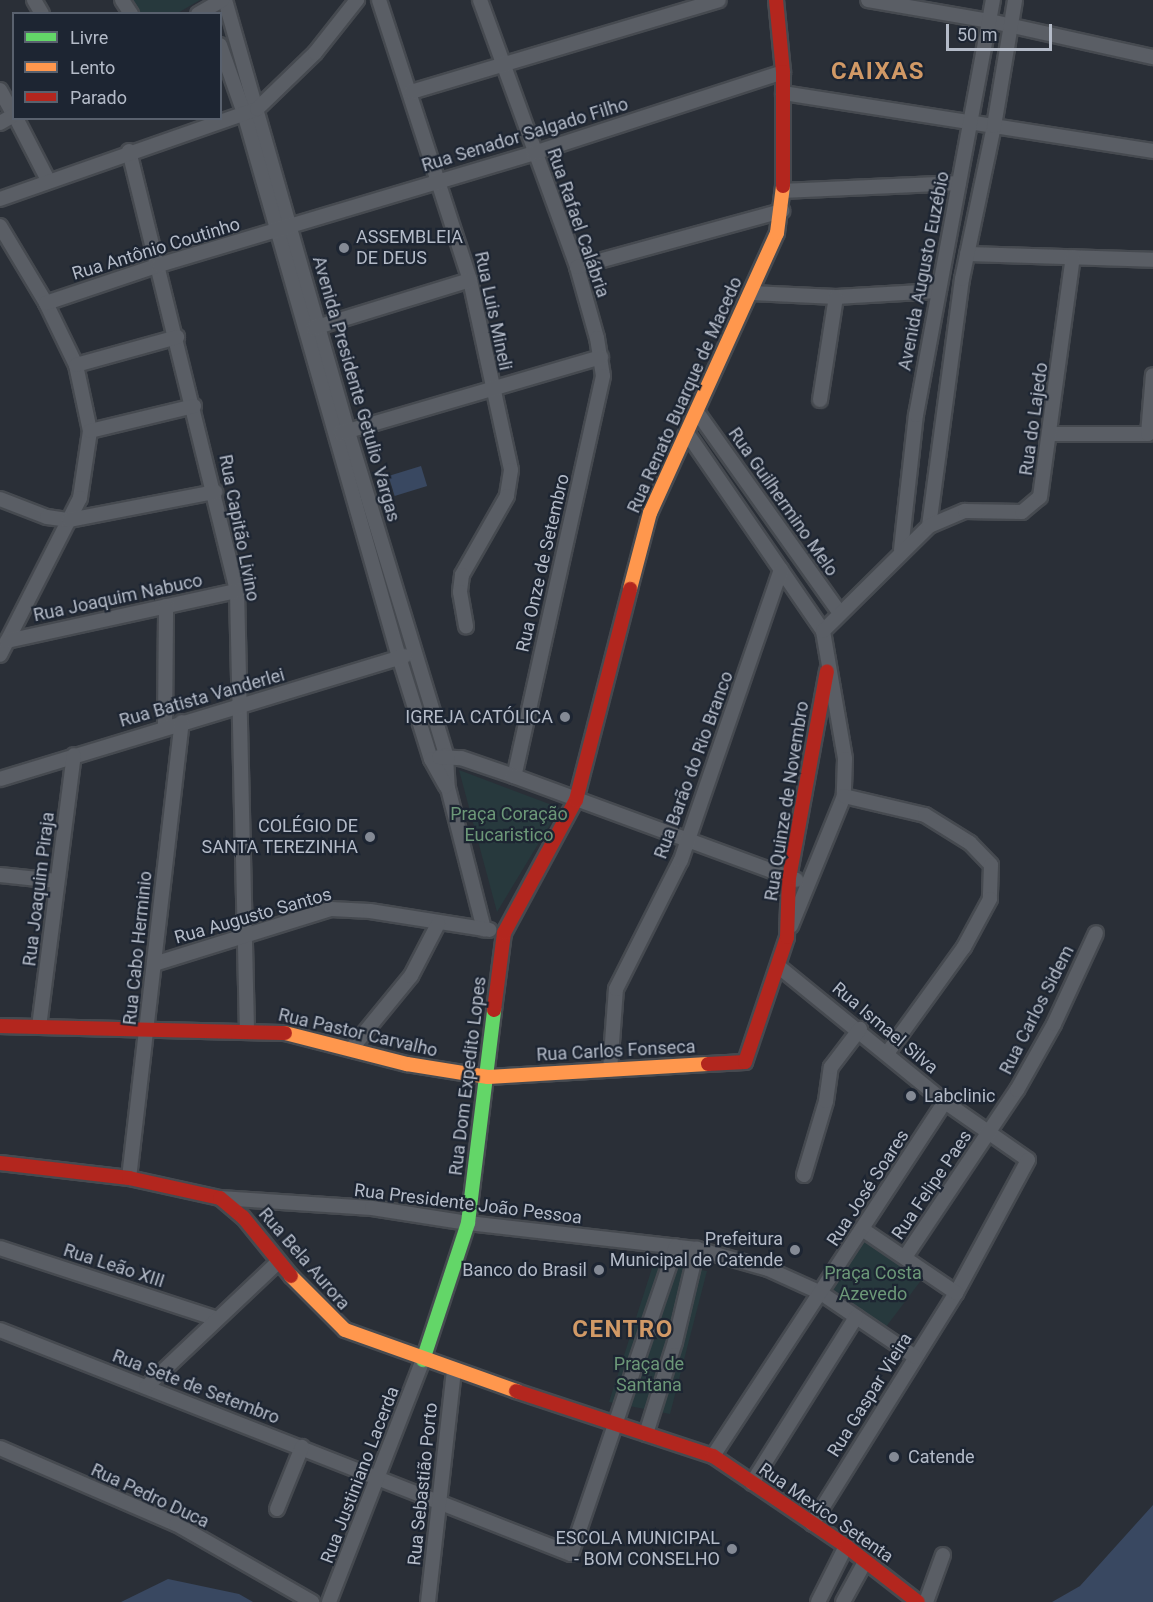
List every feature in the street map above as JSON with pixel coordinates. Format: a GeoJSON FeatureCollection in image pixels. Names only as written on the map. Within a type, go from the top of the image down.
{"type":"FeatureCollection","features":[{"type":"Feature","properties":{"kind":"street"},"geometry":{"type":"LineString","coordinates":[[205,12],[224,0]]}},
{"type":"Feature","properties":{"kind":"street","name":"Avenida Presidente Getulio Vargas"},"geometry":{"type":"LineString","coordinates":[[224,0],[277,231],[333,434],[431,759],[448,788]]}},
{"type":"Feature","properties":{"kind":"street"},"geometry":{"type":"LineString","coordinates":[[0,199],[48,180],[250,111],[315,53],[357,0]]}},
{"type":"Feature","properties":{"kind":"street","name":"Rua Luis Mineli"},"geometry":{"type":"LineString","coordinates":[[379,0],[440,180],[470,280],[491,390],[512,481],[504,502],[462,575],[460,592],[466,627]]}},
{"type":"Feature","properties":{"kind":"street","name":"Rua Rafael Calábria"},"geometry":{"type":"LineString","coordinates":[[480,0],[501,64],[577,267],[601,357]]}},
{"type":"Feature","properties":{"kind":"street"},"geometry":{"type":"LineString","coordinates":[[411,92],[719,0]]}},
{"type":"Feature","properties":{"kind":"street","name":"Rua Renato Buarque de Macedo"},"geometry":{"type":"LineString","coordinates":[[504,933],[576,800],[650,513],[777,233],[782,211],[783,191],[783,72],[776,0]]}},
{"type":"Feature","properties":{"kind":"street"},"geometry":{"type":"LineString","coordinates":[[868,0],[990,21],[1153,57]]}},
{"type":"Feature","properties":{"kind":"street","name":"Avenida Augusto Euzébio"},"geometry":{"type":"LineString","coordinates":[[901,550],[916,415],[993,0]]}},
{"type":"Feature","properties":{"kind":"street"},"geometry":{"type":"LineString","coordinates":[[929,526],[967,254],[994,126],[1015,0]]}},
{"type":"Feature","properties":{"kind":"street","name":"Avenida Presidente Getulio Vargas"},"geometry":{"type":"LineString","coordinates":[[222,49],[250,111],[291,227],[348,432],[446,755],[448,788],[484,929]]}},
{"type":"Feature","properties":{"kind":"street","name":"Rua Senador Salgado Filho"},"geometry":{"type":"LineString","coordinates":[[277,231],[534,153],[783,72]]}},
{"type":"Feature","properties":{"kind":"street"},"geometry":{"type":"LineString","coordinates":[[0,90],[12,112]]}},
{"type":"Feature","properties":{"kind":"street"},"geometry":{"type":"LineString","coordinates":[[783,93],[1153,151]]}},
{"type":"Feature","properties":{"kind":"street"},"geometry":{"type":"LineString","coordinates":[[16,120],[48,180]]}},
{"type":"Feature","properties":{"kind":"street","name":"Rua Capitão Livino"},"geometry":{"type":"LineString","coordinates":[[129,152],[194,406],[237,591],[243,935],[247,1029]]}},
{"type":"Feature","properties":{"kind":"street"},"geometry":{"type":"LineString","coordinates":[[783,191],[959,183]]}},
{"type":"Feature","properties":{"kind":"street"},"geometry":{"type":"LineString","coordinates":[[577,267],[782,211]]}},
{"type":"Feature","properties":{"kind":"street"},"geometry":{"type":"LineString","coordinates":[[0,226],[46,303],[76,365],[90,430],[85,482],[69,520],[0,655]]}},
{"type":"Feature","properties":{"kind":"street","name":"Rua Antônio Coutinho"},"geometry":{"type":"LineString","coordinates":[[46,303],[159,265],[277,231]]}},
{"type":"Feature","properties":{"kind":"street"},"geometry":{"type":"LineString","coordinates":[[967,254],[1153,260]]}},
{"type":"Feature","properties":{"kind":"street","name":"Rua do Lajedo"},"geometry":{"type":"LineString","coordinates":[[823,631],[901,550],[929,526],[965,511],[1029,509],[1040,497],[1052,434],[1073,257]]}},
{"type":"Feature","properties":{"kind":"street"},"geometry":{"type":"LineString","coordinates":[[306,330],[470,280]]}},
{"type":"Feature","properties":{"kind":"street"},"geometry":{"type":"LineString","coordinates":[[751,293],[836,297],[938,291]]}},
{"type":"Feature","properties":{"kind":"street"},"geometry":{"type":"LineString","coordinates":[[820,400],[836,297]]}},
{"type":"Feature","properties":{"kind":"street"},"geometry":{"type":"LineString","coordinates":[[76,365],[177,337]]}},
{"type":"Feature","properties":{"kind":"street"},"geometry":{"type":"LineString","coordinates":[[333,434],[348,432],[601,357]]}},
{"type":"Feature","properties":{"kind":"street","name":"Rua Onze de Setembro"},"geometry":{"type":"LineString","coordinates":[[514,776],[603,376],[601,357]]}},
{"type":"Feature","properties":{"kind":"street"},"geometry":{"type":"LineString","coordinates":[[1052,434],[1148,434],[1153,375]]}},
{"type":"Feature","properties":{"kind":"street"},"geometry":{"type":"LineString","coordinates":[[90,430],[194,406]]}},
{"type":"Feature","properties":{"kind":"street","name":"Rua Guilhermino Melo"},"geometry":{"type":"LineString","coordinates":[[697,412],[840,613]]}},
{"type":"Feature","properties":{"kind":"street"},"geometry":{"type":"LineString","coordinates":[[687,432],[823,631]]}},
{"type":"Feature","properties":{"kind":"street"},"geometry":{"type":"LineString","coordinates":[[0,499],[47,517],[69,520],[215,492]]}},
{"type":"Feature","properties":{"kind":"street","name":"Rua Barão do Rio Branco"},"geometry":{"type":"LineString","coordinates":[[610,1070],[616,989],[689,841],[781,570]]}},
{"type":"Feature","properties":{"kind":"street","name":"Rua Joaquim Nabuco"},"geometry":{"type":"LineString","coordinates":[[7,641],[237,591]]}},
{"type":"Feature","properties":{"kind":"street"},"geometry":{"type":"LineString","coordinates":[[165,727],[166,606]]}},
{"type":"Feature","properties":{"kind":"street","name":"Rua Quinze de Novembro"},"geometry":{"type":"LineString","coordinates":[[745,1062],[787,937],[844,796],[844,759],[827,671],[823,631]]}},
{"type":"Feature","properties":{"kind":"street","name":"Rua Batista Vanderlei"},"geometry":{"type":"LineString","coordinates":[[0,779],[165,727],[240,707],[415,653]]}},
{"type":"Feature","properties":{"kind":"street","name":"Rua Quinze de Novembro"},"geometry":{"type":"LineString","coordinates":[[787,937],[789,878],[827,671]]}},
{"type":"Feature","properties":{"kind":"street","name":"Rua Cabo Herminio"},"geometry":{"type":"LineString","coordinates":[[129,1178],[182,722]]}},
{"type":"Feature","properties":{"kind":"street","name":"Rua Joaquim Piraja"},"geometry":{"type":"LineString","coordinates":[[39,1027],[74,755]]}},
{"type":"Feature","properties":{"kind":"street"},"geometry":{"type":"LineString","coordinates":[[431,759],[446,755],[514,776],[808,884]]}},
{"type":"Feature","properties":{"kind":"street"},"geometry":{"type":"LineString","coordinates":[[844,796],[925,815],[970,843],[991,865],[990,899],[964,947],[888,1052]]}},
{"type":"Feature","properties":{"kind":"street"},"geometry":{"type":"LineString","coordinates":[[0,875],[57,881]]}},
{"type":"Feature","properties":{"kind":"street","name":"Rua Augusto Santos"},"geometry":{"type":"LineString","coordinates":[[154,964],[315,913],[345,908],[504,933]]}},
{"type":"Feature","properties":{"kind":"street"},"geometry":{"type":"LineString","coordinates":[[352,1048],[411,976],[438,924]]}},
{"type":"Feature","properties":{"kind":"street","name":"Rua Dom Expedito Lopes"},"geometry":{"type":"LineString","coordinates":[[423,1360],[468,1223],[488,1077],[504,933]]}},
{"type":"Feature","properties":{"kind":"street","name":"Rua Carlos Sidem"},"geometry":{"type":"LineString","coordinates":[[989,1133],[1054,1024],[1096,933]]}},
{"type":"Feature","properties":{"kind":"street","name":"Rua Ismael Silva"},"geometry":{"type":"LineString","coordinates":[[778,966],[860,1029],[945,1102],[1028,1160]]}},
{"type":"Feature","properties":{"kind":"street","name":"Rua Pastor Carvalho"},"geometry":{"type":"LineString","coordinates":[[0,1026],[247,1029],[308,1036],[407,1064],[488,1077]]}},
{"type":"Feature","properties":{"kind":"street"},"geometry":{"type":"LineString","coordinates":[[804,1175],[826,1101],[831,1067],[860,1029]]}},
{"type":"Feature","properties":{"kind":"street","name":"Rua Carlos Fonseca"},"geometry":{"type":"LineString","coordinates":[[488,1077],[745,1062]]}},
{"type":"Feature","properties":{"kind":"street","name":"Rua José Soares"},"geometry":{"type":"LineString","coordinates":[[712,1456],[945,1102]]}},
{"type":"Feature","properties":{"kind":"street","name":"Rua Felipe Paes"},"geometry":{"type":"LineString","coordinates":[[904,1257],[989,1133]]}},
{"type":"Feature","properties":{"kind":"street","name":"Rua Gaspar Vieira"},"geometry":{"type":"LineString","coordinates":[[812,1524],[956,1293],[1028,1160]]}},
{"type":"Feature","properties":{"kind":"street"},"geometry":{"type":"LineString","coordinates":[[0,1163],[129,1178],[220,1198]]}},
{"type":"Feature","properties":{"kind":"street","name":"Rua Presidente João Pessoa"},"geometry":{"type":"LineString","coordinates":[[220,1198],[372,1208],[468,1223],[697,1249],[768,1269],[821,1293]]}},
{"type":"Feature","properties":{"kind":"street","name":"Rua Bela Aurora"},"geometry":{"type":"LineString","coordinates":[[220,1198],[256,1231],[278,1262],[333,1322],[454,1371],[712,1456]]}},
{"type":"Feature","properties":{"kind":"street"},"geometry":{"type":"LineString","coordinates":[[862,1229],[956,1293]]}},
{"type":"Feature","properties":{"kind":"street"},"geometry":{"type":"LineString","coordinates":[[618,1425],[676,1246]]}},
{"type":"Feature","properties":{"kind":"street","name":"Rua Leão XIII"},"geometry":{"type":"LineString","coordinates":[[0,1248],[217,1319]]}},
{"type":"Feature","properties":{"kind":"street"},"geometry":{"type":"LineString","coordinates":[[646,1434],[675,1342],[697,1249]]}},
{"type":"Feature","properties":{"kind":"street"},"geometry":{"type":"LineString","coordinates":[[146,1387],[278,1262]]}},
{"type":"Feature","properties":{"kind":"street"},"geometry":{"type":"LineString","coordinates":[[821,1293],[915,1357]]}},
{"type":"Feature","properties":{"kind":"street"},"geometry":{"type":"LineString","coordinates":[[752,1482],[856,1317]]}},
{"type":"Feature","properties":{"kind":"street","name":"Rua Sete de Setembro"},"geometry":{"type":"LineString","coordinates":[[0,1330],[570,1554],[618,1425]]}},
{"type":"Feature","properties":{"kind":"street","name":"Rua Justiniano Lacerda"},"geometry":{"type":"LineString","coordinates":[[329,1602],[380,1478],[423,1360]]}},
{"type":"Feature","properties":{"kind":"street","name":"Rua Sebastião Porto"},"geometry":{"type":"LineString","coordinates":[[428,1602],[454,1371]]}},
{"type":"Feature","properties":{"kind":"street"},"geometry":{"type":"LineString","coordinates":[[277,1509],[302,1447]]}},
{"type":"Feature","properties":{"kind":"street","name":"Rua Pedro Duca"},"geometry":{"type":"LineString","coordinates":[[0,1448],[176,1524],[312,1602]]}},
{"type":"Feature","properties":{"kind":"street","name":"Rua Mexico Setenta"},"geometry":{"type":"LineString","coordinates":[[712,1456],[846,1546],[918,1602]]}},
{"type":"Feature","properties":{"kind":"street"},"geometry":{"type":"LineString","coordinates":[[818,1602],[846,1546]]}},
{"type":"Feature","properties":{"kind":"street"},"geometry":{"type":"LineString","coordinates":[[926,1602],[943,1555]]}},
{"type":"Feature","properties":{"kind":"street"},"geometry":{"type":"LineString","coordinates":[[843,1602],[866,1562]]}},
{"type":"Feature","properties":{"kind":"green space"},"geometry":{"type":"Polygon","coordinates":[[[130,0],[200,0],[179,12],[137,12],[130,0]]]}},
{"type":"Feature","properties":{"kind":"green space","name":"Praça Coração Eucaristico"},"geometry":{"type":"Polygon","coordinates":[[[459,770],[560,808],[497,912],[459,770]]]}},
{"type":"Feature","properties":{"kind":"green space","name":"Praça Costa Azevedo"},"geometry":{"type":"Polygon","coordinates":[[[863,1236],[921,1280],[881,1333],[823,1290],[863,1236]]]}},
{"type":"Feature","properties":{"kind":"green space","name":"Praça de Santana"},"geometry":{"type":"Polygon","coordinates":[[[654,1262],[707,1271],[670,1414],[609,1402],[654,1262]]]}},
{"type":"Feature","properties":{"kind":"water"},"geometry":{"type":"Polygon","coordinates":[[[421,466],[427,486],[395,496],[388,476],[421,466]]]}},
{"type":"Feature","properties":{"kind":"water"},"geometry":{"type":"Polygon","coordinates":[[[1153,1505],[1153,1602],[1052,1602],[1080,1586],[1153,1505]]]}},
{"type":"Feature","properties":{"kind":"water"},"geometry":{"type":"Polygon","coordinates":[[[168,1579],[239,1594],[253,1602],[121,1602],[168,1579]]]}},
{"type":"Feature","properties":{"kind":"traffic: fast"},"geometry":{"type":"LineString","coordinates":[[423,1360],[468,1223],[494,1010]]}},
{"type":"Feature","properties":{"kind":"traffic: slow"},"geometry":{"type":"LineString","coordinates":[[630,589],[650,513],[777,233],[783,186]]}},
{"type":"Feature","properties":{"kind":"traffic: slow"},"geometry":{"type":"LineString","coordinates":[[285,1033],[407,1064],[488,1077],[708,1064]]}},
{"type":"Feature","properties":{"kind":"traffic: slow"},"geometry":{"type":"LineString","coordinates":[[291,1276],[345,1330],[516,1391]]}},
{"type":"Feature","properties":{"kind":"traffic: jam"},"geometry":{"type":"LineString","coordinates":[[776,0],[783,72],[783,186]]}},
{"type":"Feature","properties":{"kind":"traffic: jam"},"geometry":{"type":"LineString","coordinates":[[494,1010],[504,933],[576,800],[630,589]]}},
{"type":"Feature","properties":{"kind":"traffic: jam"},"geometry":{"type":"LineString","coordinates":[[708,1064],[745,1062],[787,937],[789,878],[827,671]]}},
{"type":"Feature","properties":{"kind":"traffic: jam"},"geometry":{"type":"LineString","coordinates":[[0,1026],[285,1033]]}},
{"type":"Feature","properties":{"kind":"traffic: jam"},"geometry":{"type":"LineString","coordinates":[[0,1163],[129,1178],[220,1198],[243,1217],[291,1276]]}},
{"type":"Feature","properties":{"kind":"traffic: jam"},"geometry":{"type":"LineString","coordinates":[[516,1391],[713,1456],[846,1546],[918,1602]]}},
{"type":"Feature","properties":{"kind":"place","name":"ASSEMBLEIA DE DEUS"},"geometry":{"type":"Point","coordinates":[344,248]}},
{"type":"Feature","properties":{"kind":"place","name":"IGREJA CATÓLICA"},"geometry":{"type":"Point","coordinates":[565,717]}},
{"type":"Feature","properties":{"kind":"place","name":"COLÉGIO DE SANTA TEREZINHA"},"geometry":{"type":"Point","coordinates":[370,837]}},
{"type":"Feature","properties":{"kind":"place","name":"Labclinic"},"geometry":{"type":"Point","coordinates":[911,1096]}},
{"type":"Feature","properties":{"kind":"place","name":"Prefeitura Municipal de Catende"},"geometry":{"type":"Point","coordinates":[795,1250]}},
{"type":"Feature","properties":{"kind":"place","name":"Banco do Brasil"},"geometry":{"type":"Point","coordinates":[599,1270]}},
{"type":"Feature","properties":{"kind":"place","name":"Catende"},"geometry":{"type":"Point","coordinates":[894,1457]}},
{"type":"Feature","properties":{"kind":"place","name":"ESCOLA MUNICIPAL - BOM CONSELHO"},"geometry":{"type":"Point","coordinates":[732,1549]}},
{"type":"Feature","properties":{"kind":"district","name":"CAIXAS"},"geometry":{"type":"Point","coordinates":[878,72]}},
{"type":"Feature","properties":{"kind":"district","name":"CENTRO"},"geometry":{"type":"Point","coordinates":[623,1330]}}]}
